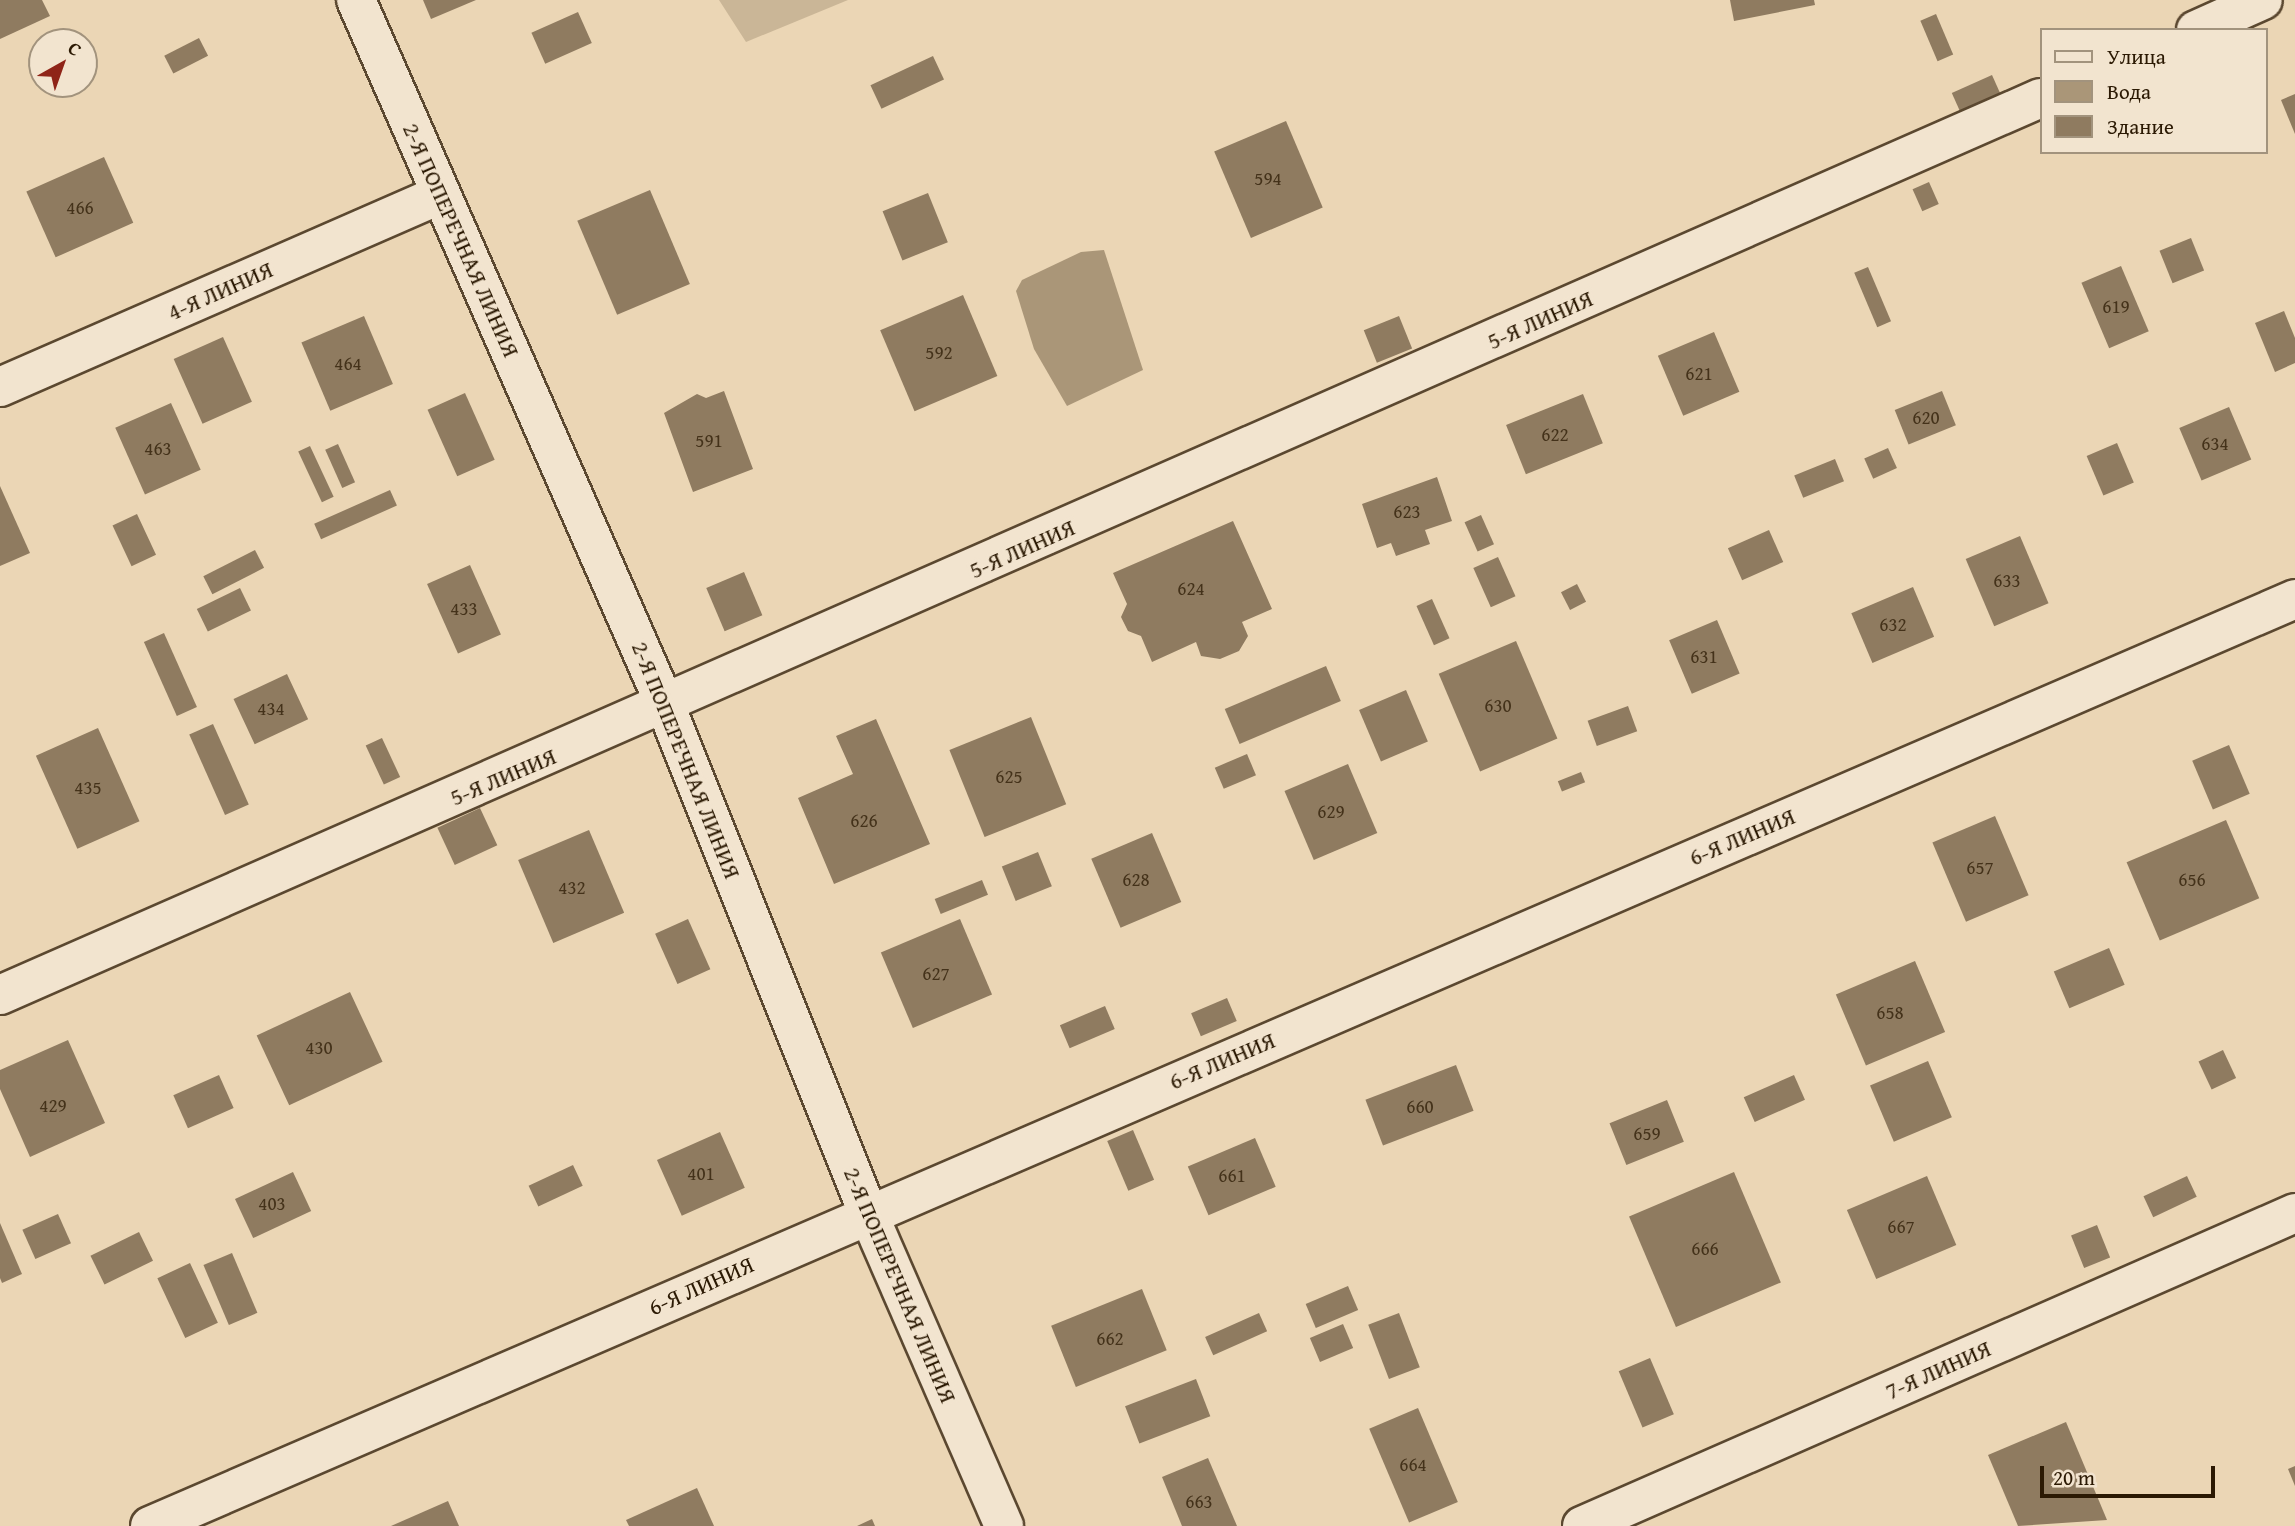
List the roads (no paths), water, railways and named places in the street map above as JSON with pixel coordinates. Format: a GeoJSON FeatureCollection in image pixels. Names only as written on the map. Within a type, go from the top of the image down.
{"type":"FeatureCollection","features":[{"type":"Feature","properties":{"kind":"street","name":"2-Я ПОПЕРЕЧНАЯ ЛИНИЯ"},"geometry":{"type":"LineString","coordinates":[[356,0],[666,707],[868,1213],[1004,1526]]}},
{"type":"Feature","properties":{"kind":"street"},"geometry":{"type":"LineString","coordinates":[[2200,28],[2263,0]]}},
{"type":"Feature","properties":{"kind":"street","name":"5-Я ЛИНИЯ"},"geometry":{"type":"LineString","coordinates":[[0,995],[666,707],[2039,99]]}},
{"type":"Feature","properties":{"kind":"street","name":"4-Я ЛИНИЯ"},"geometry":{"type":"LineString","coordinates":[[0,387],[441,194]]}},
{"type":"Feature","properties":{"kind":"street","name":"6-Я ЛИНИЯ"},"geometry":{"type":"LineString","coordinates":[[149,1526],[868,1213],[2295,599]]}},
{"type":"Feature","properties":{"kind":"street","name":"7-Я ЛИНИЯ"},"geometry":{"type":"LineString","coordinates":[[1581,1526],[2295,1213]]}},
{"type":"Feature","properties":{"kind":"water"},"geometry":{"type":"Polygon","coordinates":[[[1104,250],[1143,370],[1067,406],[1034,349],[1016,291],[1022,280],[1081,252],[1104,250]]]}}]}
